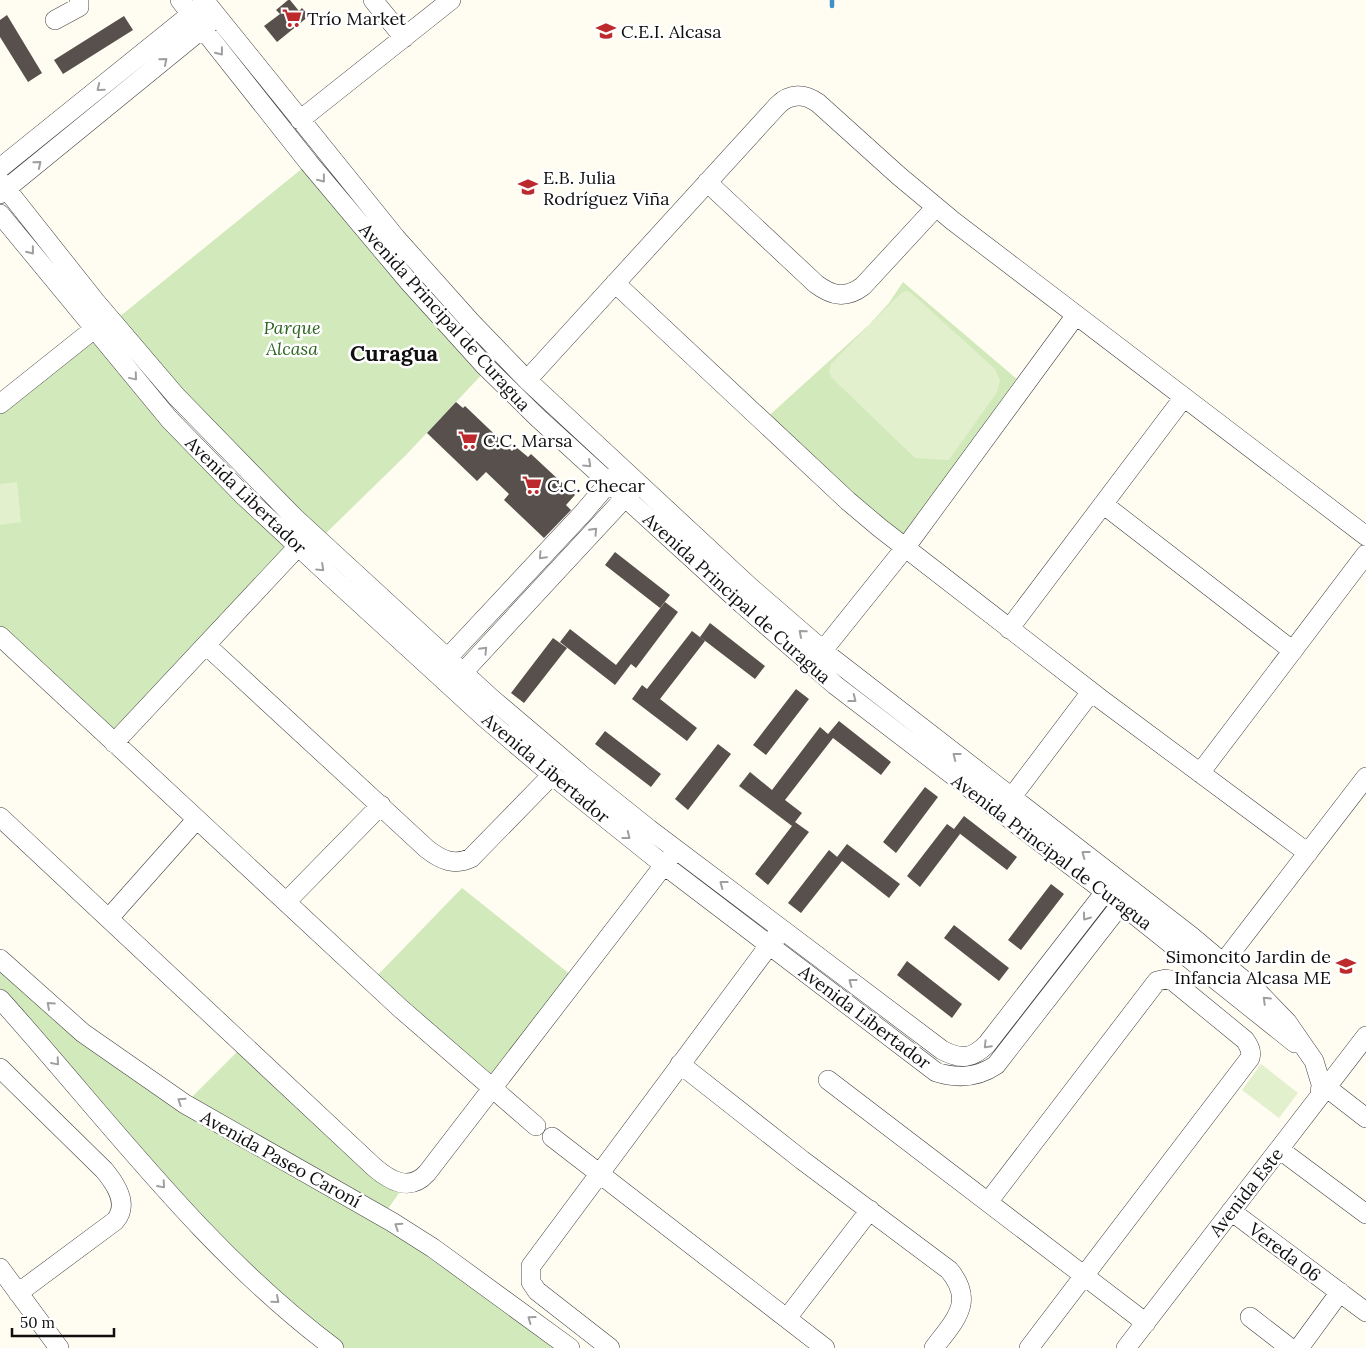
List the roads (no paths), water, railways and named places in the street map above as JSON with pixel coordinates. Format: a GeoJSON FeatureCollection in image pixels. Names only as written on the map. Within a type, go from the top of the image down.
{"type":"FeatureCollection","features":[{"type":"Feature","properties":{"kind":"street"},"geometry":{"type":"LineString","coordinates":[[55,20],[78,7],[79,0]]}},
{"type":"Feature","properties":{"kind":"street"},"geometry":{"type":"LineString","coordinates":[[373,0],[404,38]]}},
{"type":"Feature","properties":{"kind":"street"},"geometry":{"type":"LineString","coordinates":[[300,120],[451,0]]}},
{"type":"Feature","properties":{"kind":"street"},"geometry":{"type":"LineString","coordinates":[[0,168],[185,7],[205,1]]}},
{"type":"Feature","properties":{"kind":"street","name":"Avenida Principal de Curagua"},"geometry":{"type":"LineString","coordinates":[[205,1],[396,238],[471,322],[527,380],[750,587],[871,714],[1126,897],[1223,964],[1274,1008],[1287,1022],[1308,1052],[1318,1072],[1323,1091]]}},
{"type":"Feature","properties":{"kind":"street","name":"Avenida Principal de Curagua"},"geometry":{"type":"LineString","coordinates":[[185,7],[327,184],[426,302],[512,393],[625,498],[817,658],[1010,798],[1110,885]]}},
{"type":"Feature","properties":{"kind":"street"},"geometry":{"type":"LineString","coordinates":[[2,188],[218,17]]}},
{"type":"Feature","properties":{"kind":"street"},"geometry":{"type":"LineString","coordinates":[[527,380],[778,105],[788,98],[806,96],[818,103],[936,206],[1366,536]]}},
{"type":"Feature","properties":{"kind":"street"},"geometry":{"type":"LineString","coordinates":[[707,182],[816,284],[822,289],[837,295],[850,294],[863,286],[936,206]]}},
{"type":"Feature","properties":{"kind":"street","name":"Avenida Libertador"},"geometry":{"type":"LineString","coordinates":[[2,188],[176,396],[441,665]]}},
{"type":"Feature","properties":{"kind":"street","name":"Avenida Libertador"},"geometry":{"type":"LineString","coordinates":[[0,214],[94,329],[186,436],[244,496],[298,546],[457,679],[552,775],[664,865],[936,1072],[947,1075],[969,1076],[988,1071],[996,1066],[1126,897]]}},
{"type":"Feature","properties":{"kind":"street"},"geometry":{"type":"LineString","coordinates":[[615,283],[848,501],[904,548],[1091,692],[1308,853]]}},
{"type":"Feature","properties":{"kind":"street"},"geometry":{"type":"LineString","coordinates":[[817,658],[904,548],[1076,315]]}},
{"type":"Feature","properties":{"kind":"street"},"geometry":{"type":"LineString","coordinates":[[0,404],[94,329]]}},
{"type":"Feature","properties":{"kind":"street"},"geometry":{"type":"LineString","coordinates":[[1009,629],[1184,397]]}},
{"type":"Feature","properties":{"kind":"street"},"geometry":{"type":"LineString","coordinates":[[441,665],[583,513],[622,468]]}},
{"type":"Feature","properties":{"kind":"street"},"geometry":{"type":"LineString","coordinates":[[457,679],[638,484]]}},
{"type":"Feature","properties":{"kind":"street"},"geometry":{"type":"LineString","coordinates":[[1103,504],[1293,651]]}},
{"type":"Feature","properties":{"kind":"street"},"geometry":{"type":"LineString","coordinates":[[114,743],[311,532]]}},
{"type":"Feature","properties":{"kind":"street"},"geometry":{"type":"LineString","coordinates":[[1200,773],[1366,554]]}},
{"type":"Feature","properties":{"kind":"street"},"geometry":{"type":"LineString","coordinates":[[0,636],[400,1008],[536,1126]]}},
{"type":"Feature","properties":{"kind":"street"},"geometry":{"type":"LineString","coordinates":[[206,645],[435,855],[448,861],[462,861],[475,854],[552,775]]}},
{"type":"Feature","properties":{"kind":"street","name":"Avenida Libertador"},"geometry":{"type":"LineString","coordinates":[[457,679],[554,752],[676,849],[952,1056],[966,1057],[981,1051],[997,1034],[1110,885]]}},
{"type":"Feature","properties":{"kind":"street"},"geometry":{"type":"LineString","coordinates":[[1010,798],[1091,692]]}},
{"type":"Feature","properties":{"kind":"street"},"geometry":{"type":"LineString","coordinates":[[1223,964],[1366,777]]}},
{"type":"Feature","properties":{"kind":"street"},"geometry":{"type":"LineString","coordinates":[[286,902],[381,805]]}},
{"type":"Feature","properties":{"kind":"street"},"geometry":{"type":"LineString","coordinates":[[0,817],[383,1176],[395,1181],[412,1182],[422,1178],[676,849]]}},
{"type":"Feature","properties":{"kind":"street"},"geometry":{"type":"LineString","coordinates":[[109,918],[196,820]]}},
{"type":"Feature","properties":{"kind":"street","name":"Avenida Principal de Curagua"},"geometry":{"type":"LineString","coordinates":[[1126,897],[1281,1033],[1308,1052]]}},
{"type":"Feature","properties":{"kind":"street"},"geometry":{"type":"LineString","coordinates":[[610,1348],[545,1299],[534,1286],[530,1276],[533,1261],[782,929]]}},
{"type":"Feature","properties":{"kind":"street","name":"Avenida Paseo Caroní"},"geometry":{"type":"LineString","coordinates":[[0,959],[83,1033],[185,1104],[392,1222],[433,1248],[570,1348]]}},
{"type":"Feature","properties":{"kind":"street"},"geometry":{"type":"LineString","coordinates":[[988,1202],[1153,984],[1161,979],[1173,981],[1244,1040],[1250,1051],[1250,1058],[1029,1348]]}},
{"type":"Feature","properties":{"kind":"street"},"geometry":{"type":"LineString","coordinates":[[0,999],[147,1168],[222,1250],[294,1316],[334,1348]]}},
{"type":"Feature","properties":{"kind":"street","name":"Avenida Este"},"geometry":{"type":"LineString","coordinates":[[1126,1348],[1142,1334],[1231,1211],[1366,1036]]}},
{"type":"Feature","properties":{"kind":"street"},"geometry":{"type":"LineString","coordinates":[[680,1064],[795,1154],[949,1270],[959,1285],[962,1300],[960,1310],[934,1348]]}},
{"type":"Feature","properties":{"kind":"street"},"geometry":{"type":"LineString","coordinates":[[0,1068],[104,1170],[116,1187],[122,1203],[122,1210],[116,1221],[18,1293]]}},
{"type":"Feature","properties":{"kind":"street"},"geometry":{"type":"LineString","coordinates":[[828,1080],[1084,1276],[1142,1334]]}},
{"type":"Feature","properties":{"kind":"street"},"geometry":{"type":"LineString","coordinates":[[1323,1091],[1366,1118]]}},
{"type":"Feature","properties":{"kind":"street"},"geometry":{"type":"LineString","coordinates":[[552,1137],[825,1348]]}},
{"type":"Feature","properties":{"kind":"street"},"geometry":{"type":"LineString","coordinates":[[1279,1148],[1366,1214]]}},
{"type":"Feature","properties":{"kind":"street"},"geometry":{"type":"LineString","coordinates":[[787,1318],[870,1210]]}},
{"type":"Feature","properties":{"kind":"street","name":"Vereda 06"},"geometry":{"type":"LineString","coordinates":[[1231,1211],[1366,1312]]}},
{"type":"Feature","properties":{"kind":"street"},"geometry":{"type":"LineString","coordinates":[[0,1268],[59,1348]]}},
{"type":"Feature","properties":{"kind":"street","name":"Vereda 06"},"geometry":{"type":"LineString","coordinates":[[1299,1348],[1340,1292]]}},
{"type":"Feature","properties":{"kind":"street"},"geometry":{"type":"LineString","coordinates":[[1250,1317],[1290,1348]]}},
{"type":"Feature","properties":{"kind":"waterway"},"geometry":{"type":"LineString","coordinates":[[832,0],[832,6]]}},
{"type":"Feature","properties":{"kind":"place","name":"Trío Market"},"geometry":{"type":"Point","coordinates":[292,18]}},
{"type":"Feature","properties":{"kind":"place","name":"C.E.I. Alcasa"},"geometry":{"type":"Point","coordinates":[606,31]}},
{"type":"Feature","properties":{"kind":"place","name":"E.B. Julia Rodríguez Viña"},"geometry":{"type":"Point","coordinates":[528,187]}},
{"type":"Feature","properties":{"kind":"place","name":"C.C. Marsa"},"geometry":{"type":"Point","coordinates":[468,440]}},
{"type":"Feature","properties":{"kind":"place","name":"C.C. Checar"},"geometry":{"type":"Point","coordinates":[532,485]}},
{"type":"Feature","properties":{"kind":"place","name":"Simoncito Jardin de Infancia Alcasa ME"},"geometry":{"type":"Point","coordinates":[1346,966]}},
{"type":"Feature","properties":{"kind":"district","name":"Curagua"},"geometry":{"type":"Point","coordinates":[394,353]}},
{"type":"Feature","properties":{"kind":"park label","name":"Parque Alcasa"},"geometry":{"type":"Point","coordinates":[292,337]}}]}
